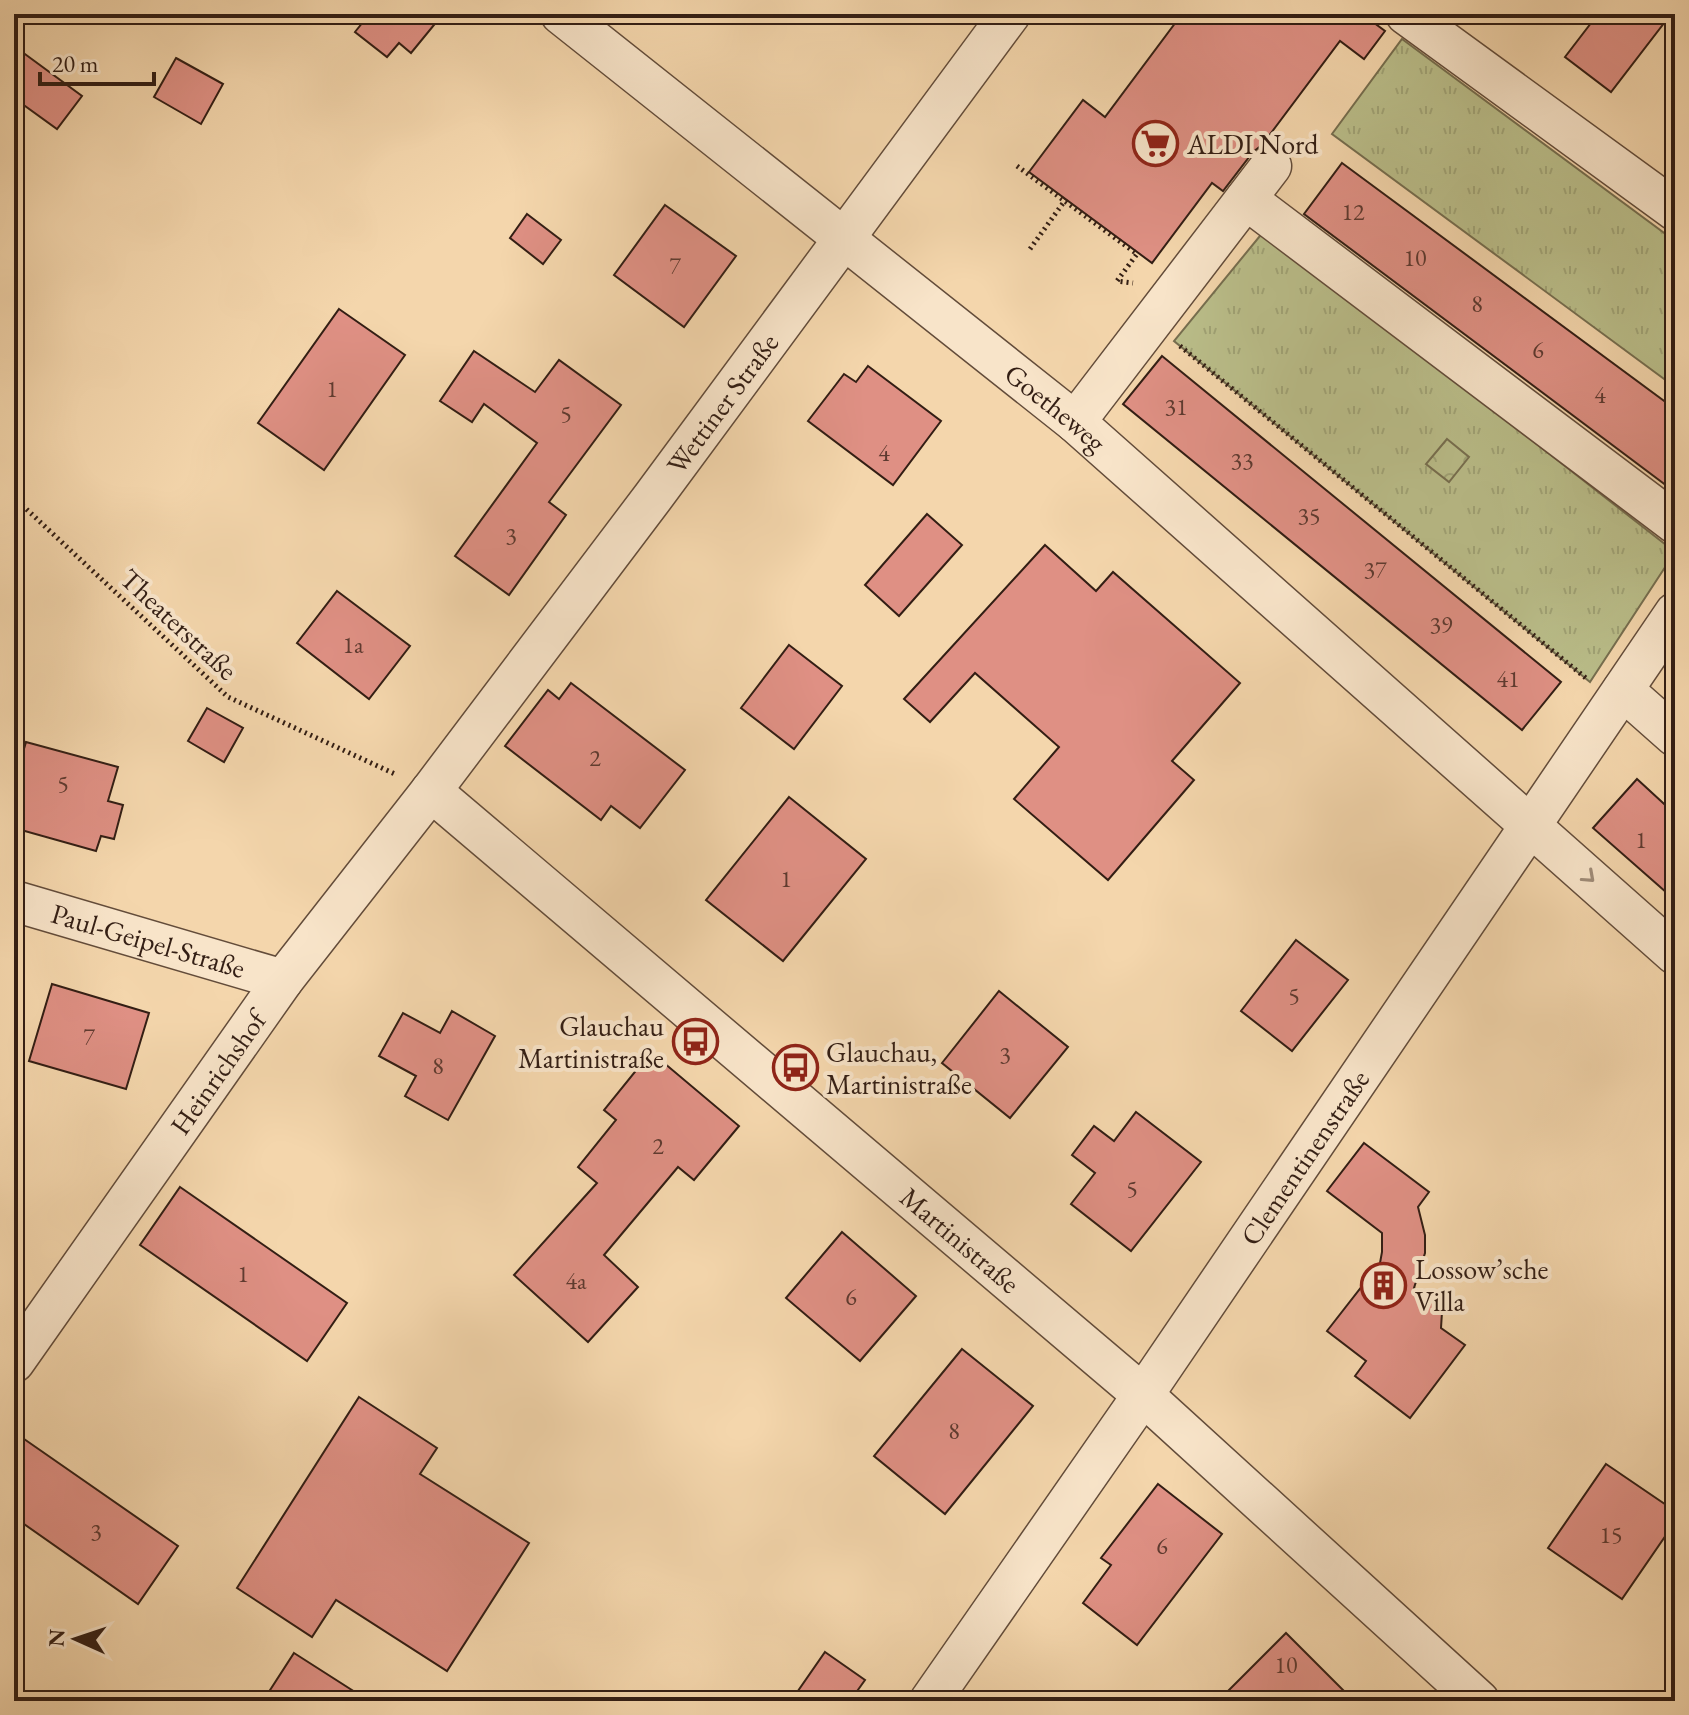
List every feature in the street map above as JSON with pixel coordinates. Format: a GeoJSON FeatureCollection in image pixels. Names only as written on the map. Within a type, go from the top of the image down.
{"type":"FeatureCollection","features":[{"type":"Feature","properties":{"kind":"street","name":"Goetheweg"},"geometry":{"type":"LineString","coordinates":[[561,14],[1075,422],[1675,954]]}},
{"type":"Feature","properties":{"kind":"street","name":"Wettiner Straße"},"geometry":{"type":"LineString","coordinates":[[431,791],[1010,14]]}},
{"type":"Feature","properties":{"kind":"street"},"geometry":{"type":"LineString","coordinates":[[1406,14],[1675,210]]}},
{"type":"Feature","properties":{"kind":"street"},"geometry":{"type":"LineString","coordinates":[[1075,422],[1271,166]]}},
{"type":"Feature","properties":{"kind":"street"},"geometry":{"type":"LineString","coordinates":[[1246,199],[1675,523]]}},
{"type":"Feature","properties":{"kind":"street","name":"Clementinenstraße"},"geometry":{"type":"LineString","coordinates":[[930,1701],[1673,619]]}},
{"type":"Feature","properties":{"kind":"street"},"geometry":{"type":"LineString","coordinates":[[1618,697],[1675,736]]}},
{"type":"Feature","properties":{"kind":"street","name":"Heinrichshof"},"geometry":{"type":"LineString","coordinates":[[14,1362],[283,980],[431,791]]}},
{"type":"Feature","properties":{"kind":"street","name":"Martinistraße"},"geometry":{"type":"LineString","coordinates":[[431,791],[1143,1395],[1479,1701]]}},
{"type":"Feature","properties":{"kind":"street","name":"Paul-Geipel-Straße"},"geometry":{"type":"LineString","coordinates":[[14,901],[283,980]]}},
{"type":"Feature","properties":{"kind":"path"},"geometry":{"type":"LineString","coordinates":[[1017,166],[1137,254],[1117,281],[1130,284],[1139,282]]}},
{"type":"Feature","properties":{"kind":"path"},"geometry":{"type":"LineString","coordinates":[[1030,249],[1066,200]]}},
{"type":"Feature","properties":{"kind":"path"},"geometry":{"type":"LineString","coordinates":[[1151,322],[1590,682],[1618,697]]}},
{"type":"Feature","properties":{"kind":"path","name":"Theaterstraße"},"geometry":{"type":"LineString","coordinates":[[14,489],[23,506],[228,697],[431,791]]}},
{"type":"Feature","properties":{"kind":"green space"},"geometry":{"type":"Polygon","coordinates":[[[1402,39],[1675,241],[1675,387],[1332,134],[1402,39]]]}},
{"type":"Feature","properties":{"kind":"green space"},"geometry":{"type":"Polygon","coordinates":[[[1264,231],[1675,552],[1590,682],[1174,341],[1264,231]]]}},
{"type":"Feature","properties":{"kind":"green space"},"geometry":{"type":"Polygon","coordinates":[[[1447,439],[1469,457],[1449,482],[1426,464],[1447,439]]]}},
{"type":"Feature","properties":{"kind":"building"},"geometry":{"type":"Polygon","coordinates":[[[363,14],[443,14],[411,53],[399,43],[387,57],[355,32],[367,17],[363,14]]]}},
{"type":"Feature","properties":{"kind":"building","name":"ALDI Nord"},"geometry":{"type":"Polygon","coordinates":[[[1182,14],[1362,14],[1385,31],[1364,59],[1340,41],[1262,145],[1223,191],[1212,183],[1152,263],[1029,172],[1083,100],[1105,117],[1182,14]]]}},
{"type":"Feature","properties":{"kind":"building"},"geometry":{"type":"Polygon","coordinates":[[[1598,14],[1671,14],[1611,92],[1565,57],[1598,14]]]}},
{"type":"Feature","properties":{"kind":"building"},"geometry":{"type":"Polygon","coordinates":[[[14,46],[82,96],[57,129],[14,98],[14,46]]]}},
{"type":"Feature","properties":{"kind":"building"},"geometry":{"type":"Polygon","coordinates":[[[176,58],[223,84],[201,124],[154,97],[176,58]]]}},
{"type":"Feature","properties":{"kind":"building"},"geometry":{"type":"Polygon","coordinates":[[[1342,163],[1675,409],[1675,492],[1304,214],[1342,163]]]}},
{"type":"Feature","properties":{"kind":"building"},"geometry":{"type":"Polygon","coordinates":[[[665,205],[736,256],[684,327],[614,275],[665,205]]]}},
{"type":"Feature","properties":{"kind":"building"},"geometry":{"type":"Polygon","coordinates":[[[527,214],[561,240],[543,264],[510,238],[527,214]]]}},
{"type":"Feature","properties":{"kind":"building"},"geometry":{"type":"Polygon","coordinates":[[[339,309],[405,355],[324,470],[258,423],[339,309]]]}},
{"type":"Feature","properties":{"kind":"building"},"geometry":{"type":"Polygon","coordinates":[[[474,351],[535,392],[559,360],[621,405],[549,502],[566,515],[509,595],[455,556],[537,443],[484,404],[472,422],[440,401],[474,351]]]}},
{"type":"Feature","properties":{"kind":"building"},"geometry":{"type":"Polygon","coordinates":[[[1162,356],[1561,682],[1522,730],[1123,404],[1162,356]]]}},
{"type":"Feature","properties":{"kind":"building"},"geometry":{"type":"Polygon","coordinates":[[[868,366],[941,421],[893,485],[808,421],[844,374],[856,382],[868,366]]]}},
{"type":"Feature","properties":{"kind":"building"},"geometry":{"type":"Polygon","coordinates":[[[927,514],[962,545],[899,616],[865,585],[927,514]]]}},
{"type":"Feature","properties":{"kind":"building"},"geometry":{"type":"Polygon","coordinates":[[[1045,545],[1096,591],[1113,572],[1240,683],[1172,761],[1194,780],[1108,880],[1014,799],[1059,747],[975,673],[930,722],[904,699],[1045,545]]]}},
{"type":"Feature","properties":{"kind":"building"},"geometry":{"type":"Polygon","coordinates":[[[337,591],[410,646],[369,699],[297,643],[337,591]]]}},
{"type":"Feature","properties":{"kind":"building"},"geometry":{"type":"Polygon","coordinates":[[[789,645],[842,686],[794,749],[741,708],[789,645]]]}},
{"type":"Feature","properties":{"kind":"building"},"geometry":{"type":"Polygon","coordinates":[[[571,683],[685,770],[640,828],[611,806],[601,820],[505,746],[548,690],[559,699],[571,683]]]}},
{"type":"Feature","properties":{"kind":"building"},"geometry":{"type":"Polygon","coordinates":[[[207,708],[243,728],[224,762],[188,741],[207,708]]]}},
{"type":"Feature","properties":{"kind":"building"},"geometry":{"type":"Polygon","coordinates":[[[26,742],[118,767],[108,801],[123,805],[114,839],[101,836],[96,851],[14,828],[14,764],[19,766],[26,742]]]}},
{"type":"Feature","properties":{"kind":"building"},"geometry":{"type":"Polygon","coordinates":[[[1637,779],[1675,814],[1675,900],[1593,828],[1637,779]]]}},
{"type":"Feature","properties":{"kind":"building"},"geometry":{"type":"Polygon","coordinates":[[[789,797],[866,859],[783,961],[706,900],[789,797]]]}},
{"type":"Feature","properties":{"kind":"building"},"geometry":{"type":"Polygon","coordinates":[[[1296,940],[1348,980],[1292,1051],[1241,1011],[1296,940]]]}},
{"type":"Feature","properties":{"kind":"building"},"geometry":{"type":"Polygon","coordinates":[[[52,984],[149,1013],[126,1089],[29,1061],[52,984]]]}},
{"type":"Feature","properties":{"kind":"building"},"geometry":{"type":"Polygon","coordinates":[[[999,991],[1068,1047],[1010,1118],[942,1063],[999,991]]]}},
{"type":"Feature","properties":{"kind":"building"},"geometry":{"type":"Polygon","coordinates":[[[452,1011],[495,1036],[448,1120],[405,1096],[416,1076],[379,1056],[403,1013],[440,1033],[452,1011]]]}},
{"type":"Feature","properties":{"kind":"building"},"geometry":{"type":"Polygon","coordinates":[[[651,1052],[739,1126],[694,1180],[678,1167],[604,1255],[638,1287],[588,1342],[514,1275],[597,1183],[578,1167],[616,1120],[604,1110],[651,1052]]]}},
{"type":"Feature","properties":{"kind":"building"},"geometry":{"type":"Polygon","coordinates":[[[1136,1112],[1201,1162],[1131,1251],[1071,1204],[1095,1173],[1072,1155],[1094,1126],[1114,1141],[1136,1112]]]}},
{"type":"Feature","properties":{"kind":"building","name":"Lossow’sche Villa"},"geometry":{"type":"Polygon","coordinates":[[[1364,1143],[1429,1192],[1418,1207],[1425,1235],[1425,1253],[1414,1288],[1438,1304],[1442,1312],[1441,1328],[1465,1345],[1410,1418],[1355,1376],[1366,1361],[1327,1331],[1380,1263],[1382,1233],[1327,1191],[1364,1143]]]}},
{"type":"Feature","properties":{"kind":"building"},"geometry":{"type":"Polygon","coordinates":[[[180,1187],[347,1303],[307,1361],[140,1245],[180,1187]]]}},
{"type":"Feature","properties":{"kind":"building"},"geometry":{"type":"Polygon","coordinates":[[[842,1232],[916,1296],[860,1361],[786,1298],[842,1232]]]}},
{"type":"Feature","properties":{"kind":"building"},"geometry":{"type":"Polygon","coordinates":[[[962,1349],[1033,1406],[945,1514],[874,1456],[962,1349]]]}},
{"type":"Feature","properties":{"kind":"building"},"geometry":{"type":"Polygon","coordinates":[[[359,1397],[437,1448],[420,1474],[529,1543],[447,1671],[336,1600],[312,1637],[237,1588],[359,1397]]]}},
{"type":"Feature","properties":{"kind":"building"},"geometry":{"type":"Polygon","coordinates":[[[14,1432],[178,1546],[138,1604],[14,1517],[14,1432]]]}},
{"type":"Feature","properties":{"kind":"building"},"geometry":{"type":"Polygon","coordinates":[[[1606,1464],[1675,1511],[1675,1522],[1622,1599],[1548,1548],[1606,1464]]]}},
{"type":"Feature","properties":{"kind":"building"},"geometry":{"type":"Polygon","coordinates":[[[1158,1484],[1222,1534],[1137,1645],[1083,1603],[1111,1565],[1101,1558],[1158,1484]]]}},
{"type":"Feature","properties":{"kind":"building"},"geometry":{"type":"Polygon","coordinates":[[[1286,1633],[1354,1701],[1218,1701],[1286,1633]]]}},
{"type":"Feature","properties":{"kind":"building"},"geometry":{"type":"Polygon","coordinates":[[[825,1652],[865,1680],[850,1701],[791,1701],[825,1652]]]}},
{"type":"Feature","properties":{"kind":"building"},"geometry":{"type":"Polygon","coordinates":[[[294,1653],[369,1701],[263,1701],[294,1653]]]}},
{"type":"Feature","properties":{"kind":"place","name":"ALDI Nord"},"geometry":{"type":"Point","coordinates":[1156,144]}},
{"type":"Feature","properties":{"kind":"place","name":"Glauchau Martinistraße"},"geometry":{"type":"Point","coordinates":[695,1042]}},
{"type":"Feature","properties":{"kind":"place","name":"Glauchau, Martinistraße"},"geometry":{"type":"Point","coordinates":[795,1068]}},
{"type":"Feature","properties":{"kind":"place","name":"Lossow’sche Villa"},"geometry":{"type":"Point","coordinates":[1384,1285]}}]}
